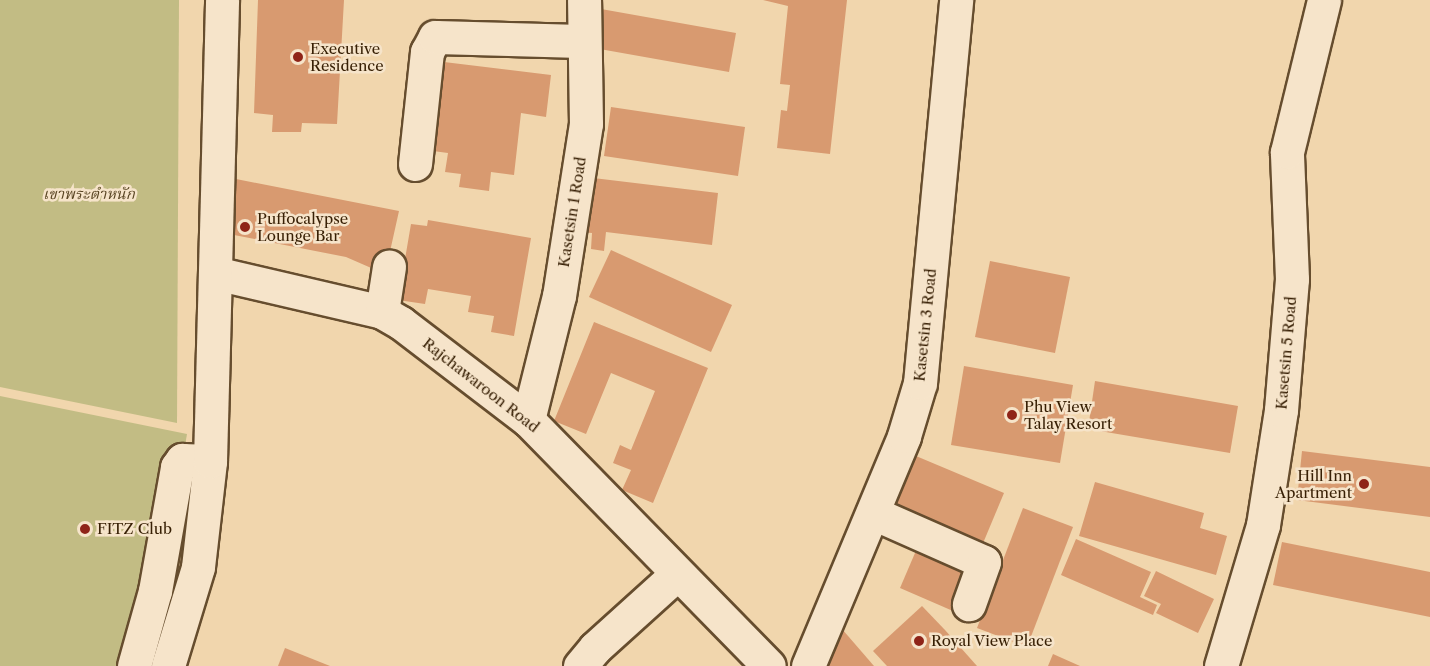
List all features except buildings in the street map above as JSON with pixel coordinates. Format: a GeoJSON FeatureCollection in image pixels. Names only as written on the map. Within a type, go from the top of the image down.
{"type":"FeatureCollection","features":[{"type":"Feature","properties":{"kind":"street"},"geometry":{"type":"LineString","coordinates":[[168,666],[198,567],[210,461],[222,0]]}},
{"type":"Feature","properties":{"kind":"street","name":"Kasetsin 1 Road"},"geometry":{"type":"LineString","coordinates":[[528,420],[559,296],[586,124],[582,41],[584,0]]}},
{"type":"Feature","properties":{"kind":"street","name":"Kasetsin 3 Road"},"geometry":{"type":"LineString","coordinates":[[808,666],[873,513],[921,383],[956,0]]}},
{"type":"Feature","properties":{"kind":"street","name":"Kasetsin 5 Road"},"geometry":{"type":"LineString","coordinates":[[1221,666],[1263,525],[1280,421],[1290,339],[1287,152],[1324,0]]}},
{"type":"Feature","properties":{"kind":"street"},"geometry":{"type":"LineString","coordinates":[[415,164],[427,52],[435,37],[582,41]]}},
{"type":"Feature","properties":{"kind":"street"},"geometry":{"type":"LineString","coordinates":[[382,312],[389,267]]}},
{"type":"Feature","properties":{"kind":"street","name":"Rajchawaroon Road"},"geometry":{"type":"LineString","coordinates":[[215,273],[382,312],[528,420],[769,666]]}},
{"type":"Feature","properties":{"kind":"street"},"geometry":{"type":"LineString","coordinates":[[134,666],[155,591],[177,467],[182,460],[210,461]]}},
{"type":"Feature","properties":{"kind":"street"},"geometry":{"type":"LineString","coordinates":[[873,513],[984,562],[969,604]]}},
{"type":"Feature","properties":{"kind":"street"},"geometry":{"type":"LineString","coordinates":[[580,666],[594,648],[677,574]]}},
{"type":"Feature","properties":{"kind":"green space","name":"เขาพระตำหนัก"},"geometry":{"type":"Polygon","coordinates":[[[0,0],[179,0],[177,423],[0,387],[0,0]]]}},
{"type":"Feature","properties":{"kind":"green space","name":"FITZ Club"},"geometry":{"type":"Polygon","coordinates":[[[0,396],[187,434],[159,599],[139,666],[0,666],[0,396]]]}},
{"type":"Feature","properties":{"kind":"place","name":"Executive Residence"},"geometry":{"type":"Point","coordinates":[298,57]}},
{"type":"Feature","properties":{"kind":"place","name":"Puffocalypse Lounge Bar"},"geometry":{"type":"Point","coordinates":[245,227]}},
{"type":"Feature","properties":{"kind":"place","name":"Phu View Talay Resort"},"geometry":{"type":"Point","coordinates":[1012,415]}},
{"type":"Feature","properties":{"kind":"place","name":"Hill Inn Apartment"},"geometry":{"type":"Point","coordinates":[1364,484]}},
{"type":"Feature","properties":{"kind":"place","name":"FITZ Club"},"geometry":{"type":"Point","coordinates":[85,529]}},
{"type":"Feature","properties":{"kind":"place","name":"Royal View Place"},"geometry":{"type":"Point","coordinates":[919,641]}}]}
